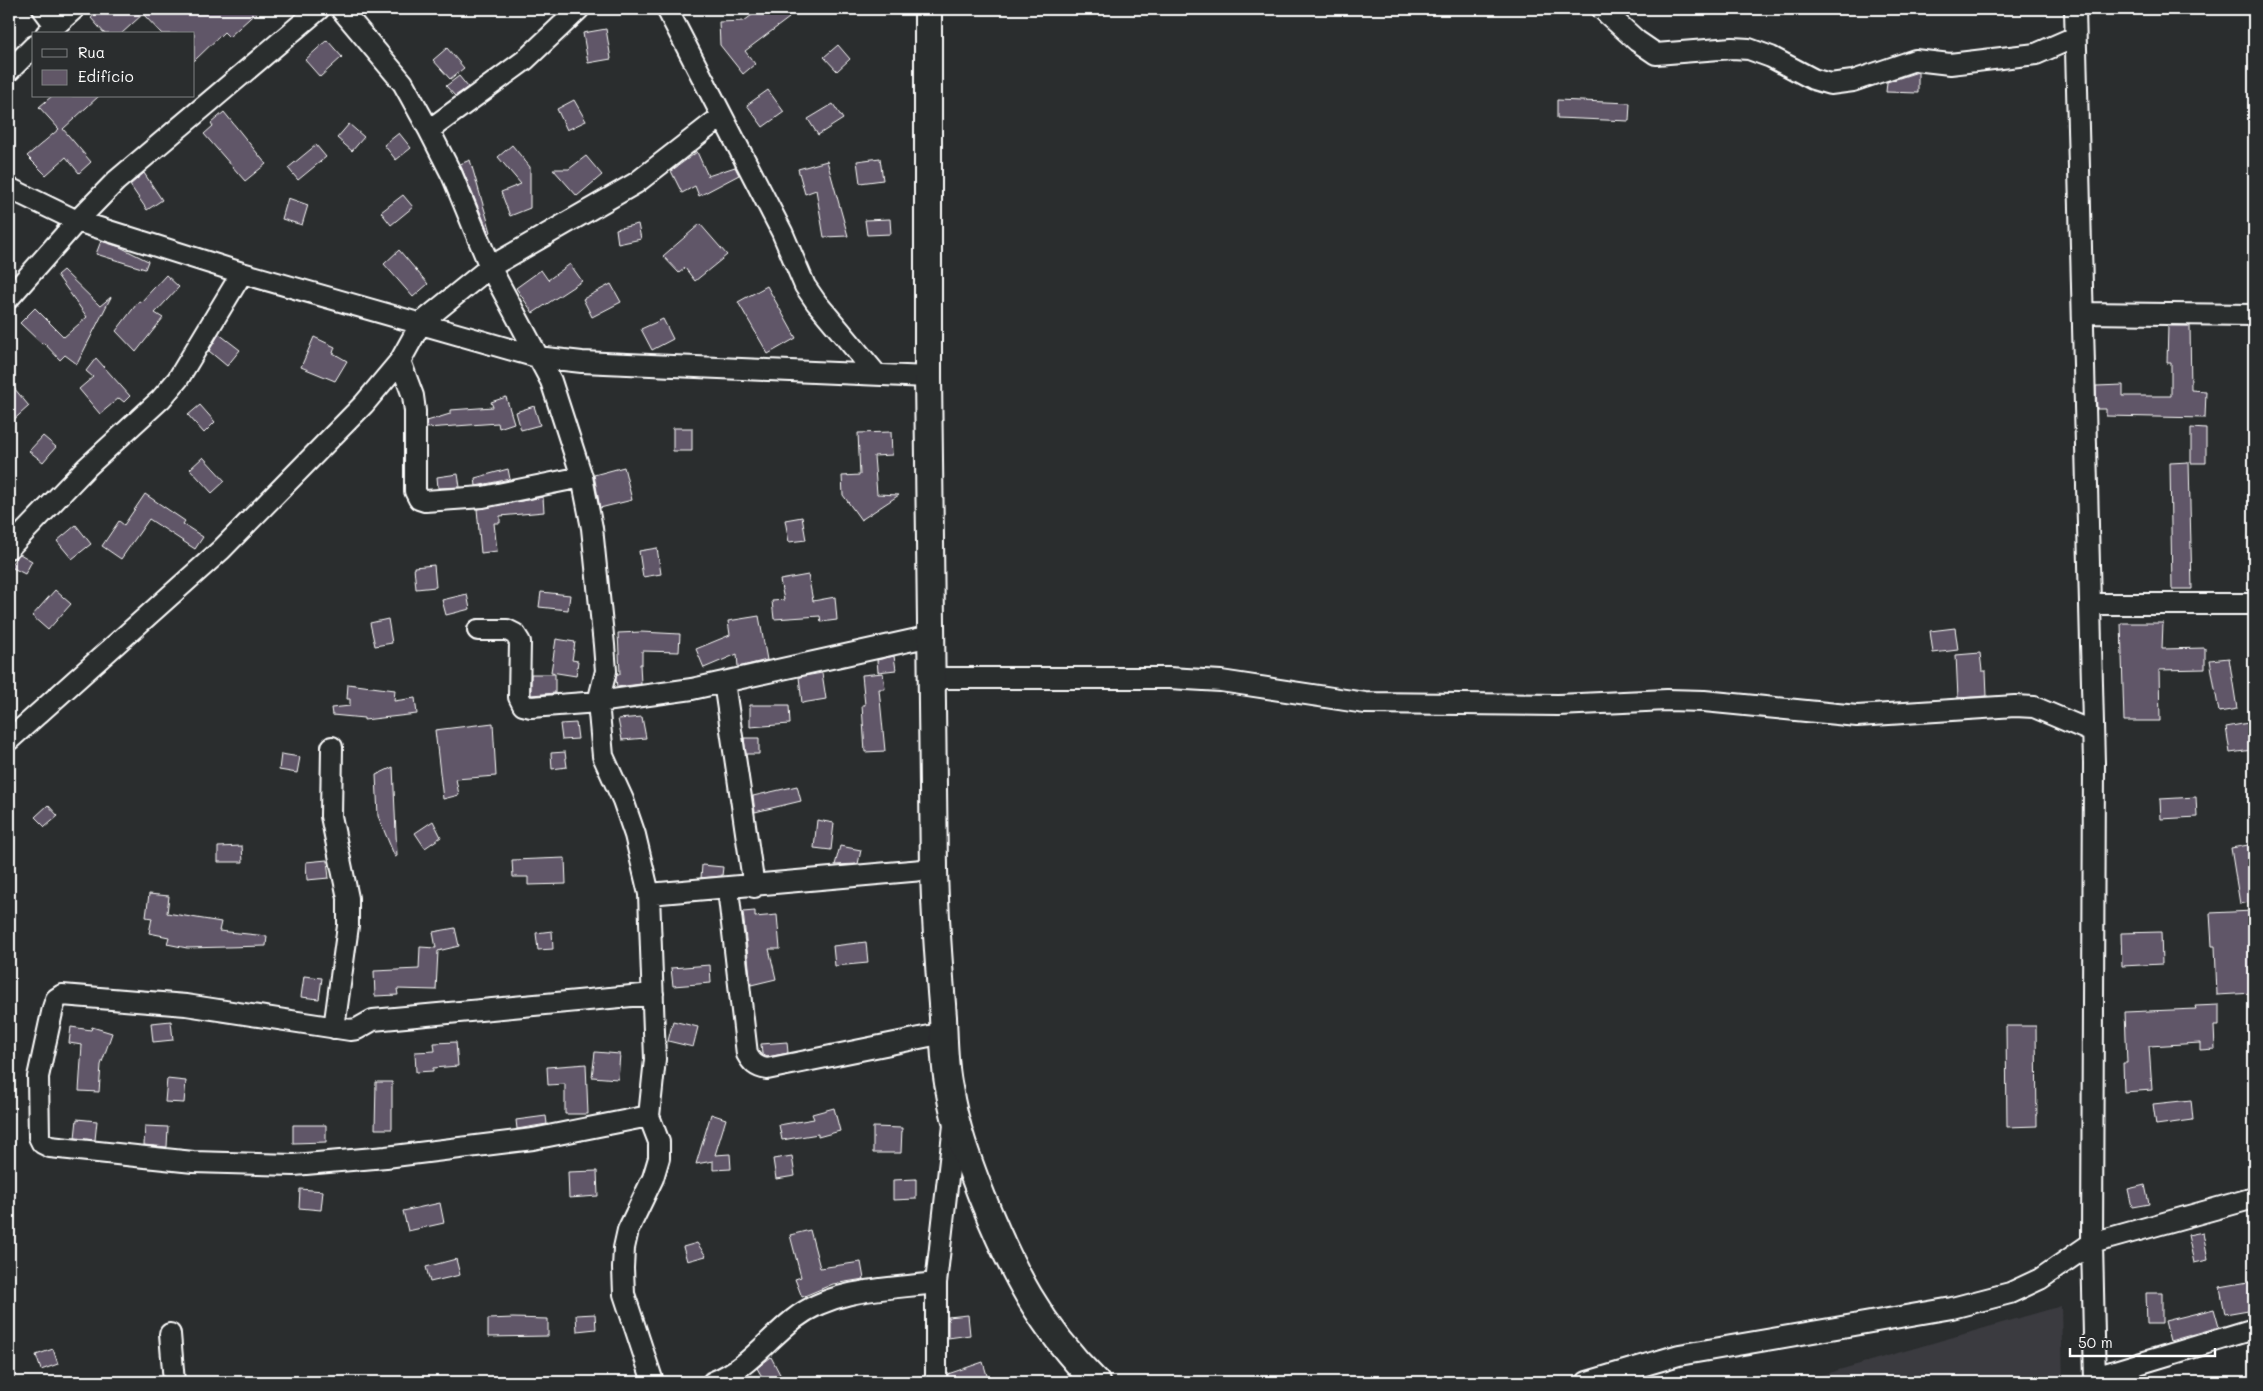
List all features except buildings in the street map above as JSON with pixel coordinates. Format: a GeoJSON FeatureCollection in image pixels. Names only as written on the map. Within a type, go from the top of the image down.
{"type":"FeatureCollection","features":[{"type":"Feature","properties":{"kind":"street"},"geometry":{"type":"LineString","coordinates":[[43,9],[51,29],[74,9]]}},
{"type":"Feature","properties":{"kind":"street"},"geometry":{"type":"LineString","coordinates":[[9,298],[77,221],[134,164],[319,9]]}},
{"type":"Feature","properties":{"kind":"street"},"geometry":{"type":"LineString","coordinates":[[340,9],[403,83],[429,130],[452,175],[490,267],[550,380],[582,477],[592,528],[604,645],[606,672],[598,702],[603,756],[623,800],[635,836],[649,894],[654,1059],[649,1116],[657,1136],[659,1158],[653,1178],[628,1230],[624,1248],[623,1268],[624,1294],[653,1382]]}},
{"type":"Feature","properties":{"kind":"street"},"geometry":{"type":"LineString","coordinates":[[429,130],[524,60],[579,9]]}},
{"type":"Feature","properties":{"kind":"street"},"geometry":{"type":"LineString","coordinates":[[667,9],[782,232],[804,286],[877,375]]}},
{"type":"Feature","properties":{"kind":"street"},"geometry":{"type":"LineString","coordinates":[[928,9],[928,377],[934,869],[935,920],[948,1086],[955,1120],[969,1163],[1013,1269],[1034,1307],[1059,1340],[1096,1382]]}},
{"type":"Feature","properties":{"kind":"street"},"geometry":{"type":"LineString","coordinates":[[1602,9],[1637,42],[1656,54],[1732,48],[1749,49],[1771,57],[1813,79],[1830,84],[1853,81],[1915,60],[1950,64],[2036,54],[2075,37]]}},
{"type":"Feature","properties":{"kind":"street"},"geometry":{"type":"LineString","coordinates":[[2075,9],[2093,732],[2092,1243],[2095,1380],[2254,1329]]}},
{"type":"Feature","properties":{"kind":"street"},"geometry":{"type":"LineString","coordinates":[[9,71],[32,48]]}},
{"type":"Feature","properties":{"kind":"street"},"geometry":{"type":"LineString","coordinates":[[9,740],[221,550],[364,404],[400,361],[421,324],[490,267],[636,183],[722,116]]}},
{"type":"Feature","properties":{"kind":"street"},"geometry":{"type":"LineString","coordinates":[[9,188],[77,221],[242,273],[537,357],[590,362],[928,377]]}},
{"type":"Feature","properties":{"kind":"street"},"geometry":{"type":"LineString","coordinates":[[9,548],[86,468],[161,399],[172,385],[242,273]]}},
{"type":"Feature","properties":{"kind":"street"},"geometry":{"type":"LineString","coordinates":[[2083,314],[2254,315]]}},
{"type":"Feature","properties":{"kind":"street"},"geometry":{"type":"LineString","coordinates":[[400,361],[413,396],[415,412],[415,491],[419,498],[424,501],[483,497],[582,477]]}},
{"type":"Feature","properties":{"kind":"street"},"geometry":{"type":"LineString","coordinates":[[2090,604],[2254,604]]}},
{"type":"Feature","properties":{"kind":"street"},"geometry":{"type":"LineString","coordinates":[[478,630],[507,630],[515,634],[520,642],[519,697],[522,704],[530,708],[598,702],[724,682],[931,636]]}},
{"type":"Feature","properties":{"kind":"street"},"geometry":{"type":"LineString","coordinates":[[932,678],[1169,678],[1222,681],[1365,703],[1558,705],[1695,701],[1857,716],[2015,706],[2034,708],[2093,732]]}},
{"type":"Feature","properties":{"kind":"street"},"geometry":{"type":"LineString","coordinates":[[724,682],[754,887]]}},
{"type":"Feature","properties":{"kind":"street"},"geometry":{"type":"LineString","coordinates":[[332,748],[332,816],[348,898],[348,926],[334,1028]]}},
{"type":"Feature","properties":{"kind":"street"},"geometry":{"type":"LineString","coordinates":[[649,894],[754,887],[934,869]]}},
{"type":"Feature","properties":{"kind":"street"},"geometry":{"type":"LineString","coordinates":[[728,889],[747,1054],[751,1062],[758,1068],[767,1069],[944,1033]]}},
{"type":"Feature","properties":{"kind":"street"},"geometry":{"type":"LineString","coordinates":[[649,1116],[534,1139],[386,1157],[294,1165],[193,1162],[50,1147],[42,1143],[39,1137],[38,1078],[53,1008],[56,999],[62,994],[186,1005],[350,1030],[357,1029],[373,1020],[653,994]]}},
{"type":"Feature","properties":{"kind":"street"},"geometry":{"type":"LineString","coordinates":[[936,1382],[936,1283],[955,1120]]}},
{"type":"Feature","properties":{"kind":"street"},"geometry":{"type":"LineString","coordinates":[[1587,1382],[1679,1355],[1952,1308],[2010,1294],[2040,1279],[2092,1243],[2254,1198]]}},
{"type":"Feature","properties":{"kind":"street"},"geometry":{"type":"LineString","coordinates":[[713,1382],[731,1375],[794,1318],[820,1302],[858,1292],[936,1283]]}},
{"type":"Feature","properties":{"kind":"street"},"geometry":{"type":"LineString","coordinates":[[170,1334],[174,1382]]}},
{"type":"Feature","properties":{"kind":"shaded area"},"geometry":{"type":"Polygon","coordinates":[[[2061,1306],[2063,1382],[1797,1382],[2061,1306]]]}}]}
